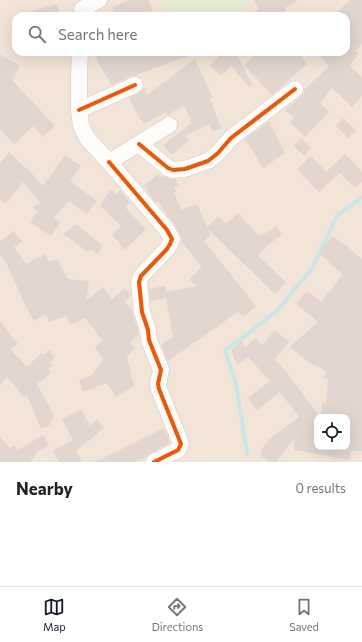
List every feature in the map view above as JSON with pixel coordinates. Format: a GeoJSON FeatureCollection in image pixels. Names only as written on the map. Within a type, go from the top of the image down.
{"type":"FeatureCollection","features":[{"type":"Feature","properties":{"kind":"street"},"geometry":{"type":"LineString","coordinates":[[81,8],[99,0]]}},
{"type":"Feature","properties":{"kind":"street"},"geometry":{"type":"LineString","coordinates":[[80,56],[79,110],[81,126],[87,138],[167,230],[172,239],[167,249],[141,276],[139,282],[142,312],[148,330],[149,340],[161,370],[158,384],[159,389],[181,444],[178,450],[154,462]]}},
{"type":"Feature","properties":{"kind":"street"},"geometry":{"type":"LineString","coordinates":[[79,110],[135,85]]}},
{"type":"Feature","properties":{"kind":"street"},"geometry":{"type":"LineString","coordinates":[[139,144],[168,168],[173,170],[185,169],[208,161],[218,153],[231,138],[295,89]]}},
{"type":"Feature","properties":{"kind":"street"},"geometry":{"type":"LineString","coordinates":[[109,162],[169,125]]}},
{"type":"Feature","properties":{"kind":"shaded area"},"geometry":{"type":"Polygon","coordinates":[[[0,0],[362,0],[362,462],[0,462],[0,0]]]}},
{"type":"Feature","properties":{"kind":"green space"},"geometry":{"type":"Polygon","coordinates":[[[168,0],[244,0],[247,4],[236,12],[172,12],[161,6],[168,0]]]}},
{"type":"Feature","properties":{"kind":"building"},"geometry":{"type":"Polygon","coordinates":[[[128,0],[148,0],[153,10],[149,12],[114,12],[112,8],[128,0]]]}},
{"type":"Feature","properties":{"kind":"building"},"geometry":{"type":"Polygon","coordinates":[[[254,0],[298,0],[285,8],[286,10],[283,12],[254,12],[259,9],[254,0]]]}},
{"type":"Feature","properties":{"kind":"building"},"geometry":{"type":"Polygon","coordinates":[[[350,0],[362,0],[362,44],[354,52],[359,52],[350,66],[362,77],[362,96],[352,107],[332,88],[320,103],[329,112],[305,137],[290,122],[294,118],[285,109],[301,97],[304,90],[329,66],[320,56],[350,56],[350,12],[337,12],[350,0]]]}},
{"type":"Feature","properties":{"kind":"building"},"geometry":{"type":"Polygon","coordinates":[[[57,4],[59,12],[29,12],[57,4]]]}},
{"type":"Feature","properties":{"kind":"building"},"geometry":{"type":"Polygon","coordinates":[[[0,54],[20,66],[12,80],[55,126],[43,137],[33,126],[14,144],[0,129],[0,54]]]}},
{"type":"Feature","properties":{"kind":"building"},"geometry":{"type":"Polygon","coordinates":[[[97,56],[188,56],[136,75],[137,76],[131,76],[112,85],[98,63],[97,56]]]}},
{"type":"Feature","properties":{"kind":"building"},"geometry":{"type":"Polygon","coordinates":[[[219,56],[238,56],[252,85],[249,87],[231,66],[222,76],[210,66],[219,56]]]}},
{"type":"Feature","properties":{"kind":"building"},"geometry":{"type":"Polygon","coordinates":[[[254,56],[302,56],[307,64],[272,95],[244,65],[254,56]]]}},
{"type":"Feature","properties":{"kind":"building"},"geometry":{"type":"Polygon","coordinates":[[[195,59],[213,98],[210,99],[221,128],[212,132],[210,124],[185,136],[189,141],[172,155],[163,145],[192,123],[184,105],[168,115],[166,112],[144,124],[129,98],[142,91],[144,88],[147,95],[195,59]]]}},
{"type":"Feature","properties":{"kind":"building"},"geometry":{"type":"Polygon","coordinates":[[[343,118],[356,131],[348,138],[336,126],[343,118]]]}},
{"type":"Feature","properties":{"kind":"building"},"geometry":{"type":"Polygon","coordinates":[[[269,121],[285,153],[263,168],[245,139],[269,121]]]}},
{"type":"Feature","properties":{"kind":"building"},"geometry":{"type":"Polygon","coordinates":[[[301,138],[311,148],[304,156],[294,146],[301,138]]]}},
{"type":"Feature","properties":{"kind":"building"},"geometry":{"type":"Polygon","coordinates":[[[9,152],[25,168],[26,167],[43,186],[65,155],[81,166],[70,181],[97,201],[87,214],[69,201],[54,218],[60,223],[51,236],[30,222],[37,211],[33,207],[41,203],[23,182],[6,204],[0,200],[0,164],[9,152]]]}},
{"type":"Feature","properties":{"kind":"building"},"geometry":{"type":"Polygon","coordinates":[[[345,154],[362,172],[362,182],[355,188],[340,173],[319,192],[297,169],[311,156],[326,172],[345,154]]]}},
{"type":"Feature","properties":{"kind":"building"},"geometry":{"type":"Polygon","coordinates":[[[159,173],[161,178],[164,176],[170,179],[176,179],[178,185],[174,187],[176,192],[174,193],[182,210],[197,204],[207,227],[218,216],[226,224],[238,213],[259,236],[276,226],[282,235],[266,246],[258,256],[286,282],[275,294],[208,229],[210,235],[204,241],[256,306],[243,317],[238,312],[168,361],[161,345],[173,337],[166,298],[150,301],[149,289],[165,286],[166,292],[196,286],[189,279],[202,267],[181,241],[182,239],[175,225],[158,201],[155,202],[144,185],[159,173]]]}},
{"type":"Feature","properties":{"kind":"building"},"geometry":{"type":"Polygon","coordinates":[[[110,189],[116,194],[120,190],[130,202],[125,207],[146,229],[125,250],[112,235],[121,226],[100,206],[110,189]]]}},
{"type":"Feature","properties":{"kind":"building"},"geometry":{"type":"Polygon","coordinates":[[[76,224],[103,246],[97,254],[91,249],[88,252],[63,234],[76,224]]]}},
{"type":"Feature","properties":{"kind":"building"},"geometry":{"type":"Polygon","coordinates":[[[14,231],[22,242],[14,247],[26,264],[46,254],[49,262],[57,259],[68,279],[89,281],[86,301],[103,287],[112,299],[125,288],[131,296],[125,301],[132,310],[139,335],[130,342],[135,349],[127,356],[134,386],[116,397],[107,383],[83,392],[79,380],[92,375],[103,359],[95,347],[103,341],[85,318],[71,325],[66,316],[49,322],[46,314],[34,321],[25,305],[7,264],[0,254],[0,241],[14,231]]]}},
{"type":"Feature","properties":{"kind":"building"},"geometry":{"type":"Polygon","coordinates":[[[332,236],[362,259],[362,451],[351,451],[350,460],[294,450],[294,439],[276,462],[269,462],[260,455],[262,452],[261,450],[268,440],[299,417],[280,392],[257,410],[248,398],[270,381],[248,357],[237,365],[231,350],[242,341],[245,348],[256,338],[262,345],[275,330],[289,342],[275,359],[317,413],[314,414],[314,450],[350,450],[350,414],[321,414],[323,402],[326,403],[328,379],[323,378],[327,371],[308,362],[290,347],[318,322],[296,304],[307,291],[321,302],[343,274],[319,254],[332,236]]]}},
{"type":"Feature","properties":{"kind":"building"},"geometry":{"type":"Polygon","coordinates":[[[0,321],[18,344],[10,349],[27,367],[41,353],[43,355],[50,350],[55,358],[49,362],[53,365],[48,369],[51,373],[37,384],[54,416],[50,425],[41,429],[27,395],[24,397],[7,377],[0,385],[0,321]]]}},
{"type":"Feature","properties":{"kind":"building"},"geometry":{"type":"Polygon","coordinates":[[[81,409],[90,426],[97,419],[104,428],[76,451],[82,462],[59,462],[53,451],[73,440],[62,419],[81,409]]]}},
{"type":"Feature","properties":{"kind":"building"},"geometry":{"type":"Polygon","coordinates":[[[164,428],[170,443],[135,462],[95,462],[164,428]]]}},
{"type":"Feature","properties":{"kind":"building"},"geometry":{"type":"Polygon","coordinates":[[[43,435],[49,445],[38,451],[30,462],[0,462],[0,437],[11,449],[14,445],[18,450],[43,435]]]}},
{"type":"Feature","properties":{"kind":"waterway"},"geometry":{"type":"LineString","coordinates":[[247,454],[236,384],[225,350],[278,310],[313,267],[337,216],[362,197]]}},
{"type":"Feature","properties":{"kind":"cycle path"},"geometry":{"type":"LineString","coordinates":[[79,110],[135,85]]}},
{"type":"Feature","properties":{"kind":"cycle path"},"geometry":{"type":"LineString","coordinates":[[139,144],[168,168],[173,170],[185,169],[208,161],[218,153],[231,138],[295,89]]}},
{"type":"Feature","properties":{"kind":"cycle path"},"geometry":{"type":"LineString","coordinates":[[109,162],[167,230],[172,239],[167,249],[141,276],[139,282],[142,312],[148,330],[149,340],[161,370],[158,384],[159,389],[181,444],[178,450],[154,462]]}}]}
